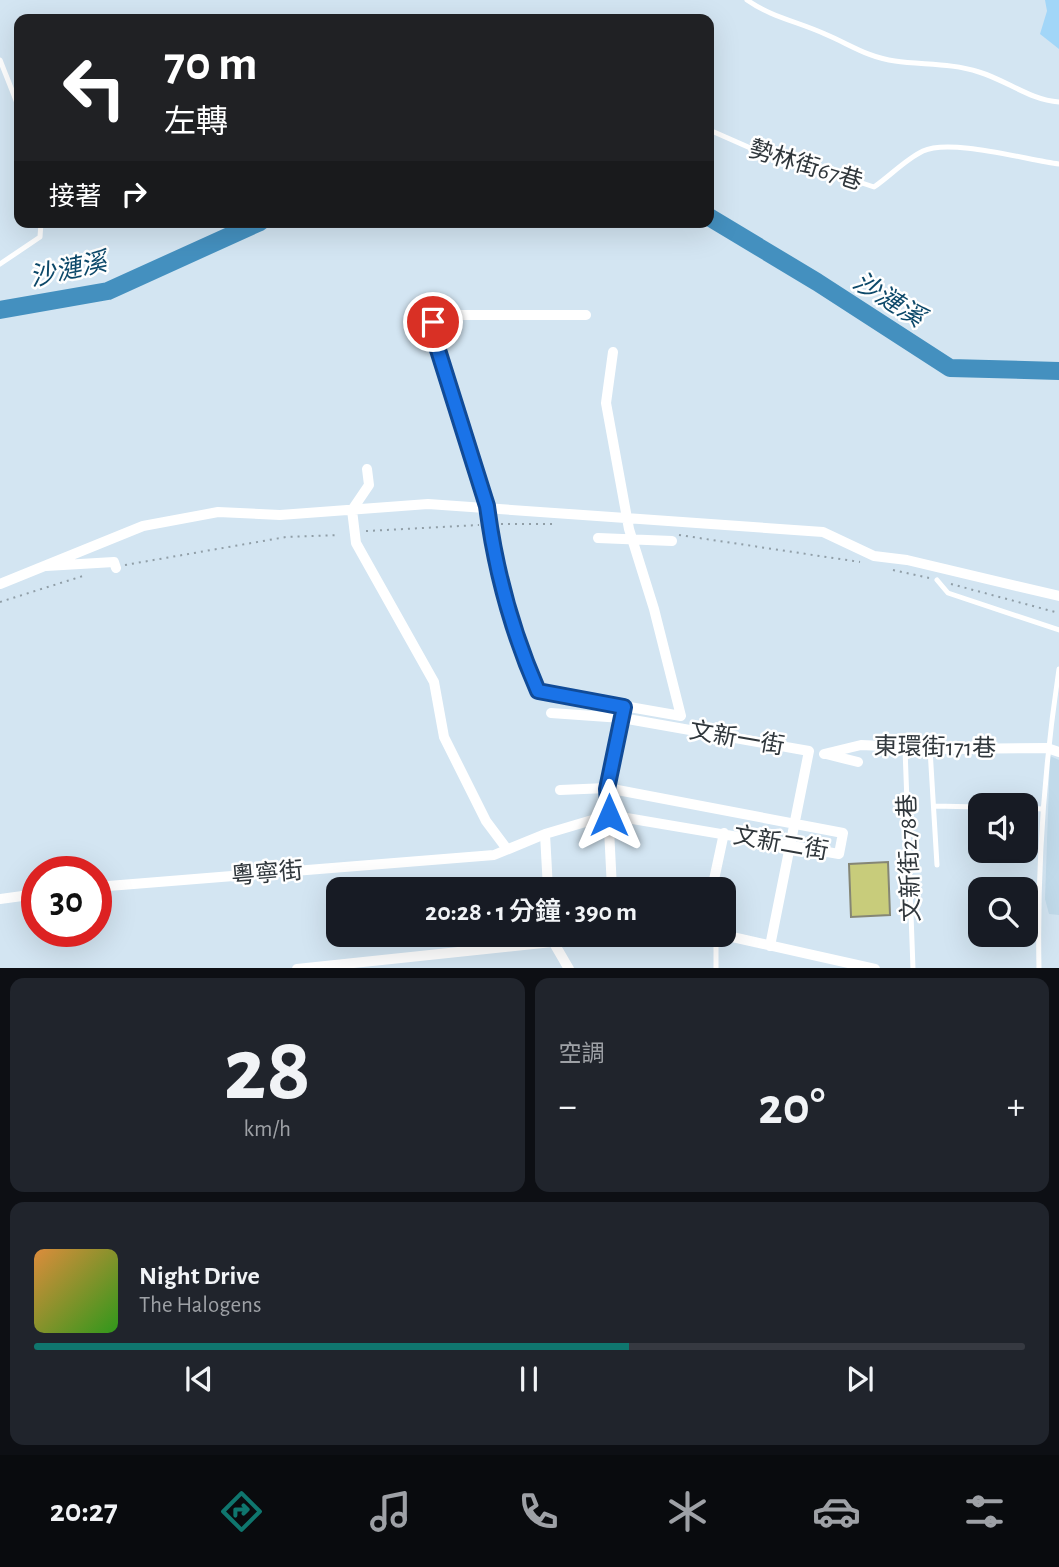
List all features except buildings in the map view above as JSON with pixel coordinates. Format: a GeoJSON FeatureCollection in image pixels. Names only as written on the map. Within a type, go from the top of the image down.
{"type":"FeatureCollection","features":[{"type":"Feature","properties":{"kind":"street"},"geometry":{"type":"LineString","coordinates":[[586,315],[461,315],[433,322],[433,334],[487,506],[491,536],[522,655],[538,691],[623,713],[681,716],[626,517],[606,403],[613,352]]}},
{"type":"Feature","properties":{"kind":"street"},"geometry":{"type":"LineString","coordinates":[[368,469],[369,485],[352,510],[356,543],[434,682],[444,737],[486,821],[507,849]]}},
{"type":"Feature","properties":{"kind":"street"},"geometry":{"type":"LineString","coordinates":[[0,584],[143,526],[218,512],[281,515],[428,504],[487,506],[823,532],[874,556],[907,560],[1059,596]]}},
{"type":"Feature","properties":{"kind":"street"},"geometry":{"type":"LineString","coordinates":[[598,538],[675,538]]}},
{"type":"Feature","properties":{"kind":"street"},"geometry":{"type":"LineString","coordinates":[[46,566],[114,562],[116,568]]}},
{"type":"Feature","properties":{"kind":"street","name":"文新一街"},"geometry":{"type":"LineString","coordinates":[[551,713],[623,713],[809,751],[770,946]]}},
{"type":"Feature","properties":{"kind":"street"},"geometry":{"type":"LineString","coordinates":[[612,877],[607,789],[623,713]]}},
{"type":"Feature","properties":{"kind":"street","name":"東環街171巷"},"geometry":{"type":"LineString","coordinates":[[824,754],[861,745],[905,748],[1047,748],[1059,752]]}},
{"type":"Feature","properties":{"kind":"street"},"geometry":{"type":"LineString","coordinates":[[809,751],[858,762]]}},
{"type":"Feature","properties":{"kind":"street","name":"文新二街"},"geometry":{"type":"LineString","coordinates":[[545,834],[609,815],[839,855],[844,833],[607,789],[560,790]]}},
{"type":"Feature","properties":{"kind":"street"},"geometry":{"type":"LineString","coordinates":[[715,877],[724,833]]}},
{"type":"Feature","properties":{"kind":"street"},"geometry":{"type":"LineString","coordinates":[[545,834],[547,877]]}},
{"type":"Feature","properties":{"kind":"street","name":"粵寧街"},"geometry":{"type":"LineString","coordinates":[[112,886],[494,855],[545,834]]}},
{"type":"Feature","properties":{"kind":"street"},"geometry":{"type":"LineString","coordinates":[[0,899],[21,896]]}},
{"type":"Feature","properties":{"kind":"street"},"geometry":{"type":"LineString","coordinates":[[736,938],[830,964],[875,968]]}},
{"type":"Feature","properties":{"kind":"street"},"geometry":{"type":"LineString","coordinates":[[297,968],[386,963],[492,947]]}},
{"type":"Feature","properties":{"kind":"street"},"geometry":{"type":"LineString","coordinates":[[556,947],[569,968]]}},
{"type":"Feature","properties":{"kind":"lane"},"geometry":{"type":"LineString","coordinates":[[747,0],[778,18],[824,33],[873,57],[897,61],[929,61],[980,72],[1046,101],[1059,102]]}},
{"type":"Feature","properties":{"kind":"lane"},"geometry":{"type":"LineString","coordinates":[[0,61],[14,96]]}},
{"type":"Feature","properties":{"kind":"lane","name":"勢林街67巷"},"geometry":{"type":"LineString","coordinates":[[714,132],[782,162],[838,174],[874,187],[925,150],[987,148],[1018,159],[1059,164]]}},
{"type":"Feature","properties":{"kind":"lane"},"geometry":{"type":"LineString","coordinates":[[0,264],[40,237],[41,228]]}},
{"type":"Feature","properties":{"kind":"lane"},"geometry":{"type":"LineString","coordinates":[[937,580],[948,593],[1059,630]]}},
{"type":"Feature","properties":{"kind":"lane"},"geometry":{"type":"LineString","coordinates":[[1039,968],[1037,903],[1042,809],[1047,748],[1059,669]]}},
{"type":"Feature","properties":{"kind":"lane","name":"文新街278巷"},"geometry":{"type":"LineString","coordinates":[[905,748],[913,968]]}},
{"type":"Feature","properties":{"kind":"lane"},"geometry":{"type":"LineString","coordinates":[[930,748],[937,865]]}},
{"type":"Feature","properties":{"kind":"lane"},"geometry":{"type":"LineString","coordinates":[[934,806],[968,807]]}},
{"type":"Feature","properties":{"kind":"lane"},"geometry":{"type":"LineString","coordinates":[[1038,809],[1042,809]]}},
{"type":"Feature","properties":{"kind":"lane"},"geometry":{"type":"LineString","coordinates":[[716,968],[717,947]]}},
{"type":"Feature","properties":{"kind":"path"},"geometry":{"type":"LineString","coordinates":[[497,524],[557,524]]}},
{"type":"Feature","properties":{"kind":"path"},"geometry":{"type":"LineString","coordinates":[[355,531],[482,525]]}},
{"type":"Feature","properties":{"kind":"path"},"geometry":{"type":"LineString","coordinates":[[116,568],[286,537],[338,535]]}},
{"type":"Feature","properties":{"kind":"path"},"geometry":{"type":"LineString","coordinates":[[675,538],[865,563]]}},
{"type":"Feature","properties":{"kind":"path"},"geometry":{"type":"LineString","coordinates":[[889,569],[1059,613]]}},
{"type":"Feature","properties":{"kind":"path"},"geometry":{"type":"LineString","coordinates":[[0,602],[91,574]]}},
{"type":"Feature","properties":{"kind":"shaded area"},"geometry":{"type":"Polygon","coordinates":[[[1045,0],[1059,0],[1059,49],[1040,34],[1047,11],[1045,0]]]}},
{"type":"Feature","properties":{"kind":"shaded area"},"geometry":{"type":"Polygon","coordinates":[[[1050,756],[1059,760],[1059,915],[1049,914],[1045,899],[1050,756]]]}},
{"type":"Feature","properties":{"kind":"waterway","name":"沙漣溪"},"geometry":{"type":"LineString","coordinates":[[714,220],[817,282],[950,368],[1059,371]]}},
{"type":"Feature","properties":{"kind":"waterway","name":"沙漣溪"},"geometry":{"type":"LineString","coordinates":[[0,310],[108,291],[247,228]]}},
{"type":"Feature","properties":{"kind":"route"},"geometry":{"type":"LineString","coordinates":[[433,322],[433,334],[487,506],[491,536],[522,655],[538,691],[624,707],[607,789],[609,815]]}}]}
